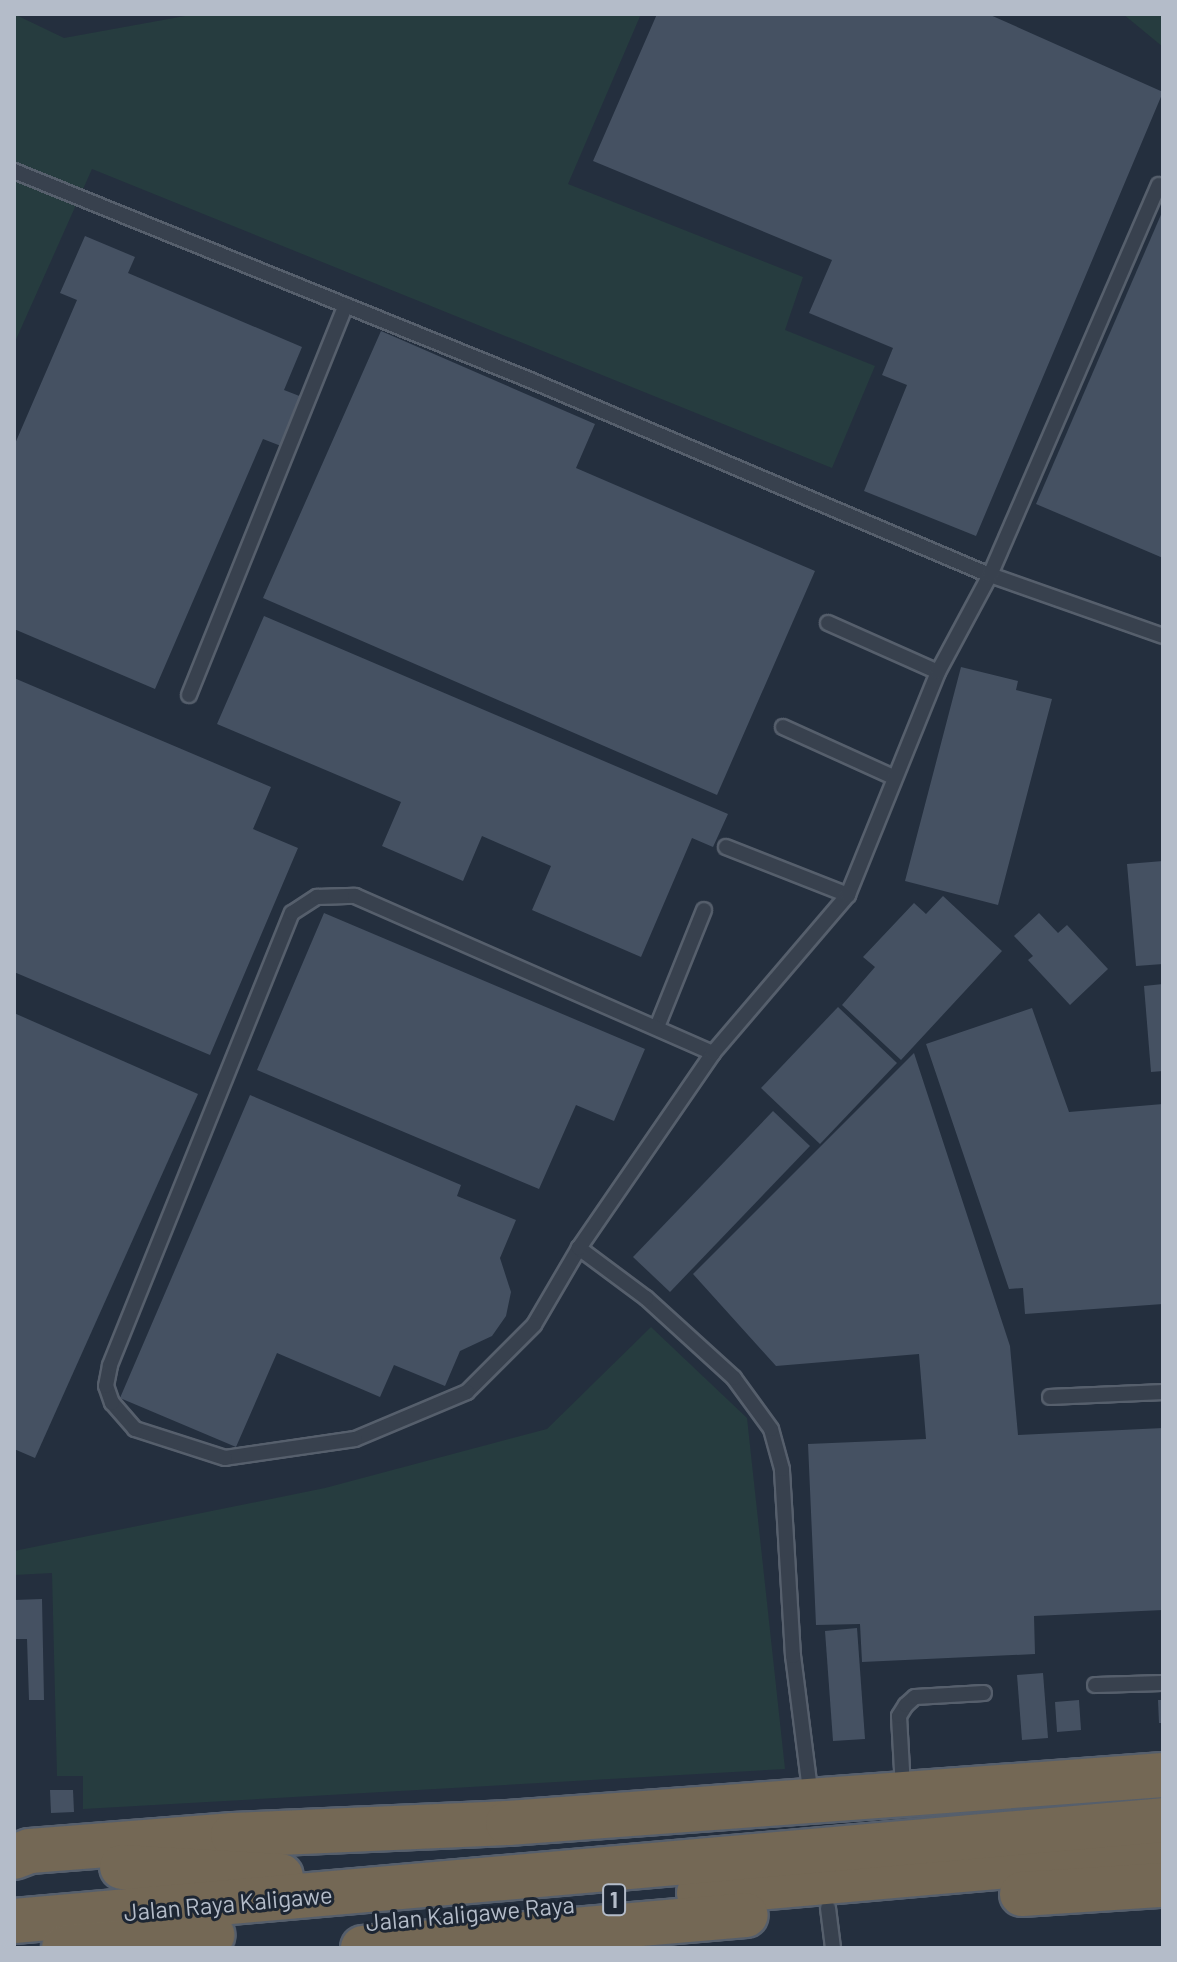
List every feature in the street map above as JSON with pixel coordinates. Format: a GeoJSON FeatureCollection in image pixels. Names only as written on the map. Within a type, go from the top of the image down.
{"type":"FeatureCollection","features":[{"type":"Feature","properties":{"kind":"highway"},"geometry":{"type":"LineString","coordinates":[[14,1859],[30,1851],[233,1835],[903,1797],[1163,1775]]}},
{"type":"Feature","properties":{"kind":"highway","name":"Jalan Kaligawe Raya"},"geometry":{"type":"LineString","coordinates":[[443,1886],[1163,1820]]}},
{"type":"Feature","properties":{"kind":"highway","name":"Jalan Kaligawe Raya"},"geometry":{"type":"LineString","coordinates":[[64,1948],[1163,1852]]}},
{"type":"Feature","properties":{"kind":"highway","name":"1"},"geometry":{"type":"LineString","coordinates":[[14,1859],[443,1886]]}},
{"type":"Feature","properties":{"kind":"highway"},"geometry":{"type":"LineString","coordinates":[[363,1948],[830,1928],[1163,1885]]}},
{"type":"Feature","properties":{"kind":"highway","name":"Jalan Raya Kaligawe"},"geometry":{"type":"LineString","coordinates":[[14,1921],[443,1886]]}},
{"type":"Feature","properties":{"kind":"lane"},"geometry":{"type":"LineString","coordinates":[[14,171],[346,305],[990,575],[1163,636]]}},
{"type":"Feature","properties":{"kind":"lane"},"geometry":{"type":"LineString","coordinates":[[713,1053],[355,896],[317,897],[292,913],[110,1365],[106,1386],[112,1403],[135,1429],[225,1458],[355,1439],[467,1392],[534,1325],[579,1248],[713,1053],[848,895],[893,777],[938,672],[990,575],[1159,185]]}},
{"type":"Feature","properties":{"kind":"lane"},"geometry":{"type":"LineString","coordinates":[[189,695],[346,305]]}},
{"type":"Feature","properties":{"kind":"lane"},"geometry":{"type":"LineString","coordinates":[[828,623],[938,672]]}},
{"type":"Feature","properties":{"kind":"lane"},"geometry":{"type":"LineString","coordinates":[[783,727],[893,777]]}},
{"type":"Feature","properties":{"kind":"lane"},"geometry":{"type":"LineString","coordinates":[[726,847],[848,895]]}},
{"type":"Feature","properties":{"kind":"lane"},"geometry":{"type":"LineString","coordinates":[[657,1027],[704,910]]}},
{"type":"Feature","properties":{"kind":"lane"},"geometry":{"type":"LineString","coordinates":[[579,1248],[646,1298],[734,1378],[771,1429],[782,1469],[793,1656],[812,1802]]}},
{"type":"Feature","properties":{"kind":"lane"},"geometry":{"type":"LineString","coordinates":[[1050,1397],[1163,1392]]}},
{"type":"Feature","properties":{"kind":"lane"},"geometry":{"type":"LineString","coordinates":[[1095,1685],[1163,1683]]}},
{"type":"Feature","properties":{"kind":"lane"},"geometry":{"type":"LineString","coordinates":[[903,1797],[899,1716],[906,1705],[915,1697],[984,1693]]}},
{"type":"Feature","properties":{"kind":"green space"},"geometry":{"type":"Polygon","coordinates":[[[14,14],[64,38],[196,14],[641,14],[568,184],[803,277],[785,330],[875,366],[832,468],[92,169],[14,344],[14,14]]]}},
{"type":"Feature","properties":{"kind":"green space"},"geometry":{"type":"Polygon","coordinates":[[[1123,14],[1163,14],[1163,47],[1123,14]]]}},
{"type":"Feature","properties":{"kind":"green space"},"geometry":{"type":"Polygon","coordinates":[[[651,1327],[747,1418],[785,1769],[83,1809],[83,1776],[57,1776],[52,1573],[14,1575],[14,1551],[325,1488],[547,1429],[651,1327]]]}},
{"type":"Feature","properties":{"kind":"building"},"geometry":{"type":"Polygon","coordinates":[[[657,14],[988,14],[1163,92],[976,536],[864,491],[907,385],[882,375],[893,348],[809,313],[832,260],[593,161],[657,14]]]}},
{"type":"Feature","properties":{"kind":"building"},"geometry":{"type":"Polygon","coordinates":[[[1163,210],[1163,558],[1036,504],[1163,210]]]}},
{"type":"Feature","properties":{"kind":"building"},"geometry":{"type":"Polygon","coordinates":[[[85,236],[135,257],[128,273],[302,347],[284,390],[302,397],[281,446],[263,439],[155,689],[14,629],[14,446],[77,300],[60,293],[85,236]]]}},
{"type":"Feature","properties":{"kind":"building"},"geometry":{"type":"Polygon","coordinates":[[[381,331],[595,424],[576,468],[815,571],[717,795],[263,598],[381,331]]]}},
{"type":"Feature","properties":{"kind":"building"},"geometry":{"type":"Polygon","coordinates":[[[264,616],[728,814],[713,847],[692,838],[641,957],[532,910],[551,866],[482,836],[463,881],[382,846],[401,802],[217,724],[264,616]]]}},
{"type":"Feature","properties":{"kind":"building"},"geometry":{"type":"Polygon","coordinates":[[[961,667],[1018,681],[1016,690],[1052,699],[998,905],[905,881],[961,667]]]}},
{"type":"Feature","properties":{"kind":"building"},"geometry":{"type":"Polygon","coordinates":[[[14,678],[271,787],[253,829],[298,848],[210,1055],[14,972],[14,678]]]}},
{"type":"Feature","properties":{"kind":"building"},"geometry":{"type":"Polygon","coordinates":[[[1163,861],[1163,964],[1136,966],[1127,864],[1163,861]]]}},
{"type":"Feature","properties":{"kind":"building"},"geometry":{"type":"Polygon","coordinates":[[[943,896],[1002,951],[901,1060],[842,1005],[875,967],[863,957],[914,903],[926,914],[943,896]]]}},
{"type":"Feature","properties":{"kind":"building"},"geometry":{"type":"Polygon","coordinates":[[[324,913],[645,1049],[614,1121],[576,1105],[539,1189],[257,1070],[324,913]]]}},
{"type":"Feature","properties":{"kind":"building"},"geometry":{"type":"Polygon","coordinates":[[[1039,913],[1058,933],[1067,925],[1108,969],[1070,1005],[1028,960],[1033,956],[1014,936],[1039,913]]]}},
{"type":"Feature","properties":{"kind":"building"},"geometry":{"type":"Polygon","coordinates":[[[1163,984],[1163,1071],[1151,1072],[1144,986],[1163,984]]]}},
{"type":"Feature","properties":{"kind":"building"},"geometry":{"type":"Polygon","coordinates":[[[838,1007],[897,1063],[820,1144],[761,1088],[838,1007]]]}},
{"type":"Feature","properties":{"kind":"building"},"geometry":{"type":"Polygon","coordinates":[[[1032,1008],[1069,1112],[1163,1104],[1163,1304],[1025,1314],[1023,1288],[1009,1289],[926,1044],[1032,1008]]]}},
{"type":"Feature","properties":{"kind":"building"},"geometry":{"type":"Polygon","coordinates":[[[14,1013],[198,1094],[35,1458],[14,1449],[14,1013]]]}},
{"type":"Feature","properties":{"kind":"building"},"geometry":{"type":"Polygon","coordinates":[[[914,1053],[1010,1346],[1018,1435],[1163,1428],[1163,1610],[1034,1616],[1035,1654],[862,1662],[860,1624],[816,1625],[808,1444],[926,1439],[919,1354],[776,1366],[693,1274],[914,1053]]]}},
{"type":"Feature","properties":{"kind":"building"},"geometry":{"type":"Polygon","coordinates":[[[250,1095],[461,1185],[457,1196],[516,1220],[500,1258],[511,1292],[506,1316],[492,1336],[460,1351],[445,1386],[394,1365],[380,1397],[277,1353],[236,1447],[120,1398],[250,1095]]]}},
{"type":"Feature","properties":{"kind":"building"},"geometry":{"type":"Polygon","coordinates":[[[773,1111],[810,1146],[670,1292],[633,1257],[773,1111]]]}},
{"type":"Feature","properties":{"kind":"building"},"geometry":{"type":"Polygon","coordinates":[[[42,1599],[44,1700],[29,1700],[27,1639],[14,1639],[14,1600],[42,1599]]]}},
{"type":"Feature","properties":{"kind":"building"},"geometry":{"type":"Polygon","coordinates":[[[857,1628],[865,1739],[833,1741],[825,1631],[857,1628]]]}},
{"type":"Feature","properties":{"kind":"building"},"geometry":{"type":"Polygon","coordinates":[[[1043,1673],[1048,1738],[1022,1740],[1017,1675],[1043,1673]]]}},
{"type":"Feature","properties":{"kind":"building"},"geometry":{"type":"Polygon","coordinates":[[[1079,1700],[1081,1730],[1057,1732],[1055,1702],[1079,1700]]]}},
{"type":"Feature","properties":{"kind":"building"},"geometry":{"type":"Polygon","coordinates":[[[1158,1700],[1163,1700],[1163,1723],[1159,1723],[1158,1700]]]}},
{"type":"Feature","properties":{"kind":"building"},"geometry":{"type":"Polygon","coordinates":[[[50,1790],[73,1790],[74,1812],[51,1813],[50,1790]]]}}]}
